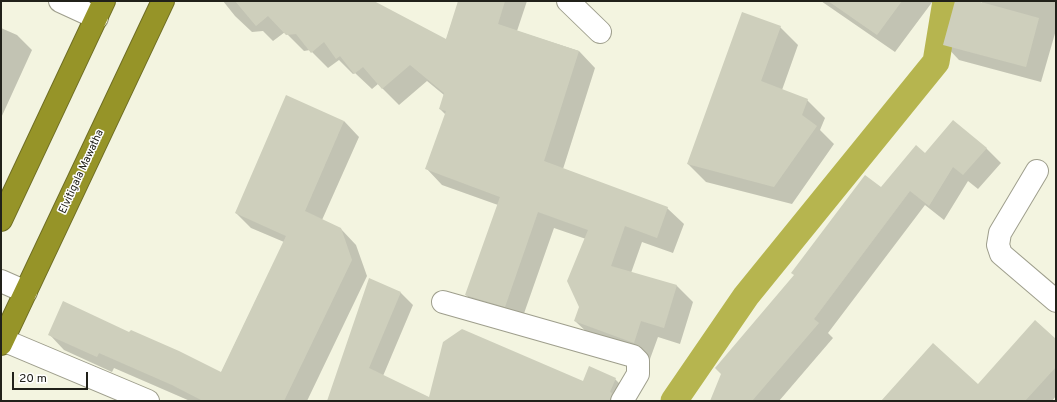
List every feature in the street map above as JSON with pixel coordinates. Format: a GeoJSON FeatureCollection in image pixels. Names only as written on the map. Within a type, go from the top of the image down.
{"type":"FeatureCollection","features":[{"type":"Feature","properties":{"kind":"highway","name":"Elvitigala Mawatha"},"geometry":{"type":"LineString","coordinates":[[2,342],[163,1]]}},
{"type":"Feature","properties":{"kind":"highway"},"geometry":{"type":"LineString","coordinates":[[1,220],[100,10]]}},
{"type":"Feature","properties":{"kind":"street"},"geometry":{"type":"LineString","coordinates":[[60,1],[100,10]]}},
{"type":"Feature","properties":{"kind":"street"},"geometry":{"type":"LineString","coordinates":[[568,1],[600,32]]}},
{"type":"Feature","properties":{"kind":"street"},"geometry":{"type":"LineString","coordinates":[[1037,171],[1000,233],[998,245],[1001,254],[1056,301]]}},
{"type":"Feature","properties":{"kind":"street"},"geometry":{"type":"LineString","coordinates":[[1,281],[26,292]]}},
{"type":"Feature","properties":{"kind":"street"},"geometry":{"type":"LineString","coordinates":[[443,302],[633,356],[638,361],[638,374],[622,401]]}},
{"type":"Feature","properties":{"kind":"street"},"geometry":{"type":"LineString","coordinates":[[2,342],[148,401]]}},
{"type":"Feature","properties":{"kind":"building"},"geometry":{"type":"Polygon","coordinates":[[[235,1],[374,1],[446,39],[458,1],[505,1],[498,24],[579,51],[544,161],[668,207],[657,238],[625,226],[611,266],[677,285],[664,328],[641,321],[634,343],[574,321],[579,307],[567,281],[588,230],[538,212],[505,307],[465,295],[500,197],[425,169],[446,111],[439,109],[444,93],[410,65],[382,89],[363,67],[354,74],[340,56],[336,59],[324,42],[311,53],[296,34],[286,35],[268,16],[256,26],[235,1]]]}},
{"type":"Feature","properties":{"kind":"building"},"geometry":{"type":"Polygon","coordinates":[[[828,1],[902,1],[877,35],[828,1]]]}},
{"type":"Feature","properties":{"kind":"building"},"geometry":{"type":"Polygon","coordinates":[[[955,1],[977,1],[1039,18],[1026,67],[943,45],[955,1]]]}},
{"type":"Feature","properties":{"kind":"building"},"geometry":{"type":"Polygon","coordinates":[[[742,12],[781,26],[761,81],[808,99],[802,115],[817,126],[774,187],[687,164],[742,12]]]}},
{"type":"Feature","properties":{"kind":"building"},"geometry":{"type":"Polygon","coordinates":[[[286,95],[344,121],[305,211],[341,228],[352,260],[284,401],[203,401],[172,385],[99,353],[97,357],[48,335],[63,301],[129,332],[131,330],[179,351],[221,372],[286,236],[235,213],[286,95]]]}},
{"type":"Feature","properties":{"kind":"building"},"geometry":{"type":"Polygon","coordinates":[[[953,120],[987,148],[963,175],[953,167],[929,206],[910,191],[814,319],[819,323],[752,401],[710,401],[721,374],[715,368],[794,275],[791,273],[865,175],[881,187],[916,145],[925,153],[953,120]]]}},
{"type":"Feature","properties":{"kind":"building"},"geometry":{"type":"Polygon","coordinates":[[[369,278],[401,292],[369,368],[429,397],[443,342],[462,329],[583,381],[589,366],[616,378],[610,392],[612,393],[610,401],[327,401],[369,278]]]}},
{"type":"Feature","properties":{"kind":"building"},"geometry":{"type":"Polygon","coordinates":[[[1035,320],[1056,339],[1056,367],[1025,401],[881,401],[933,343],[978,384],[1035,320]]]}},
{"type":"Feature","properties":{"kind":"waterway"},"geometry":{"type":"LineString","coordinates":[[674,401],[746,296],[936,62],[946,1]]}}]}
